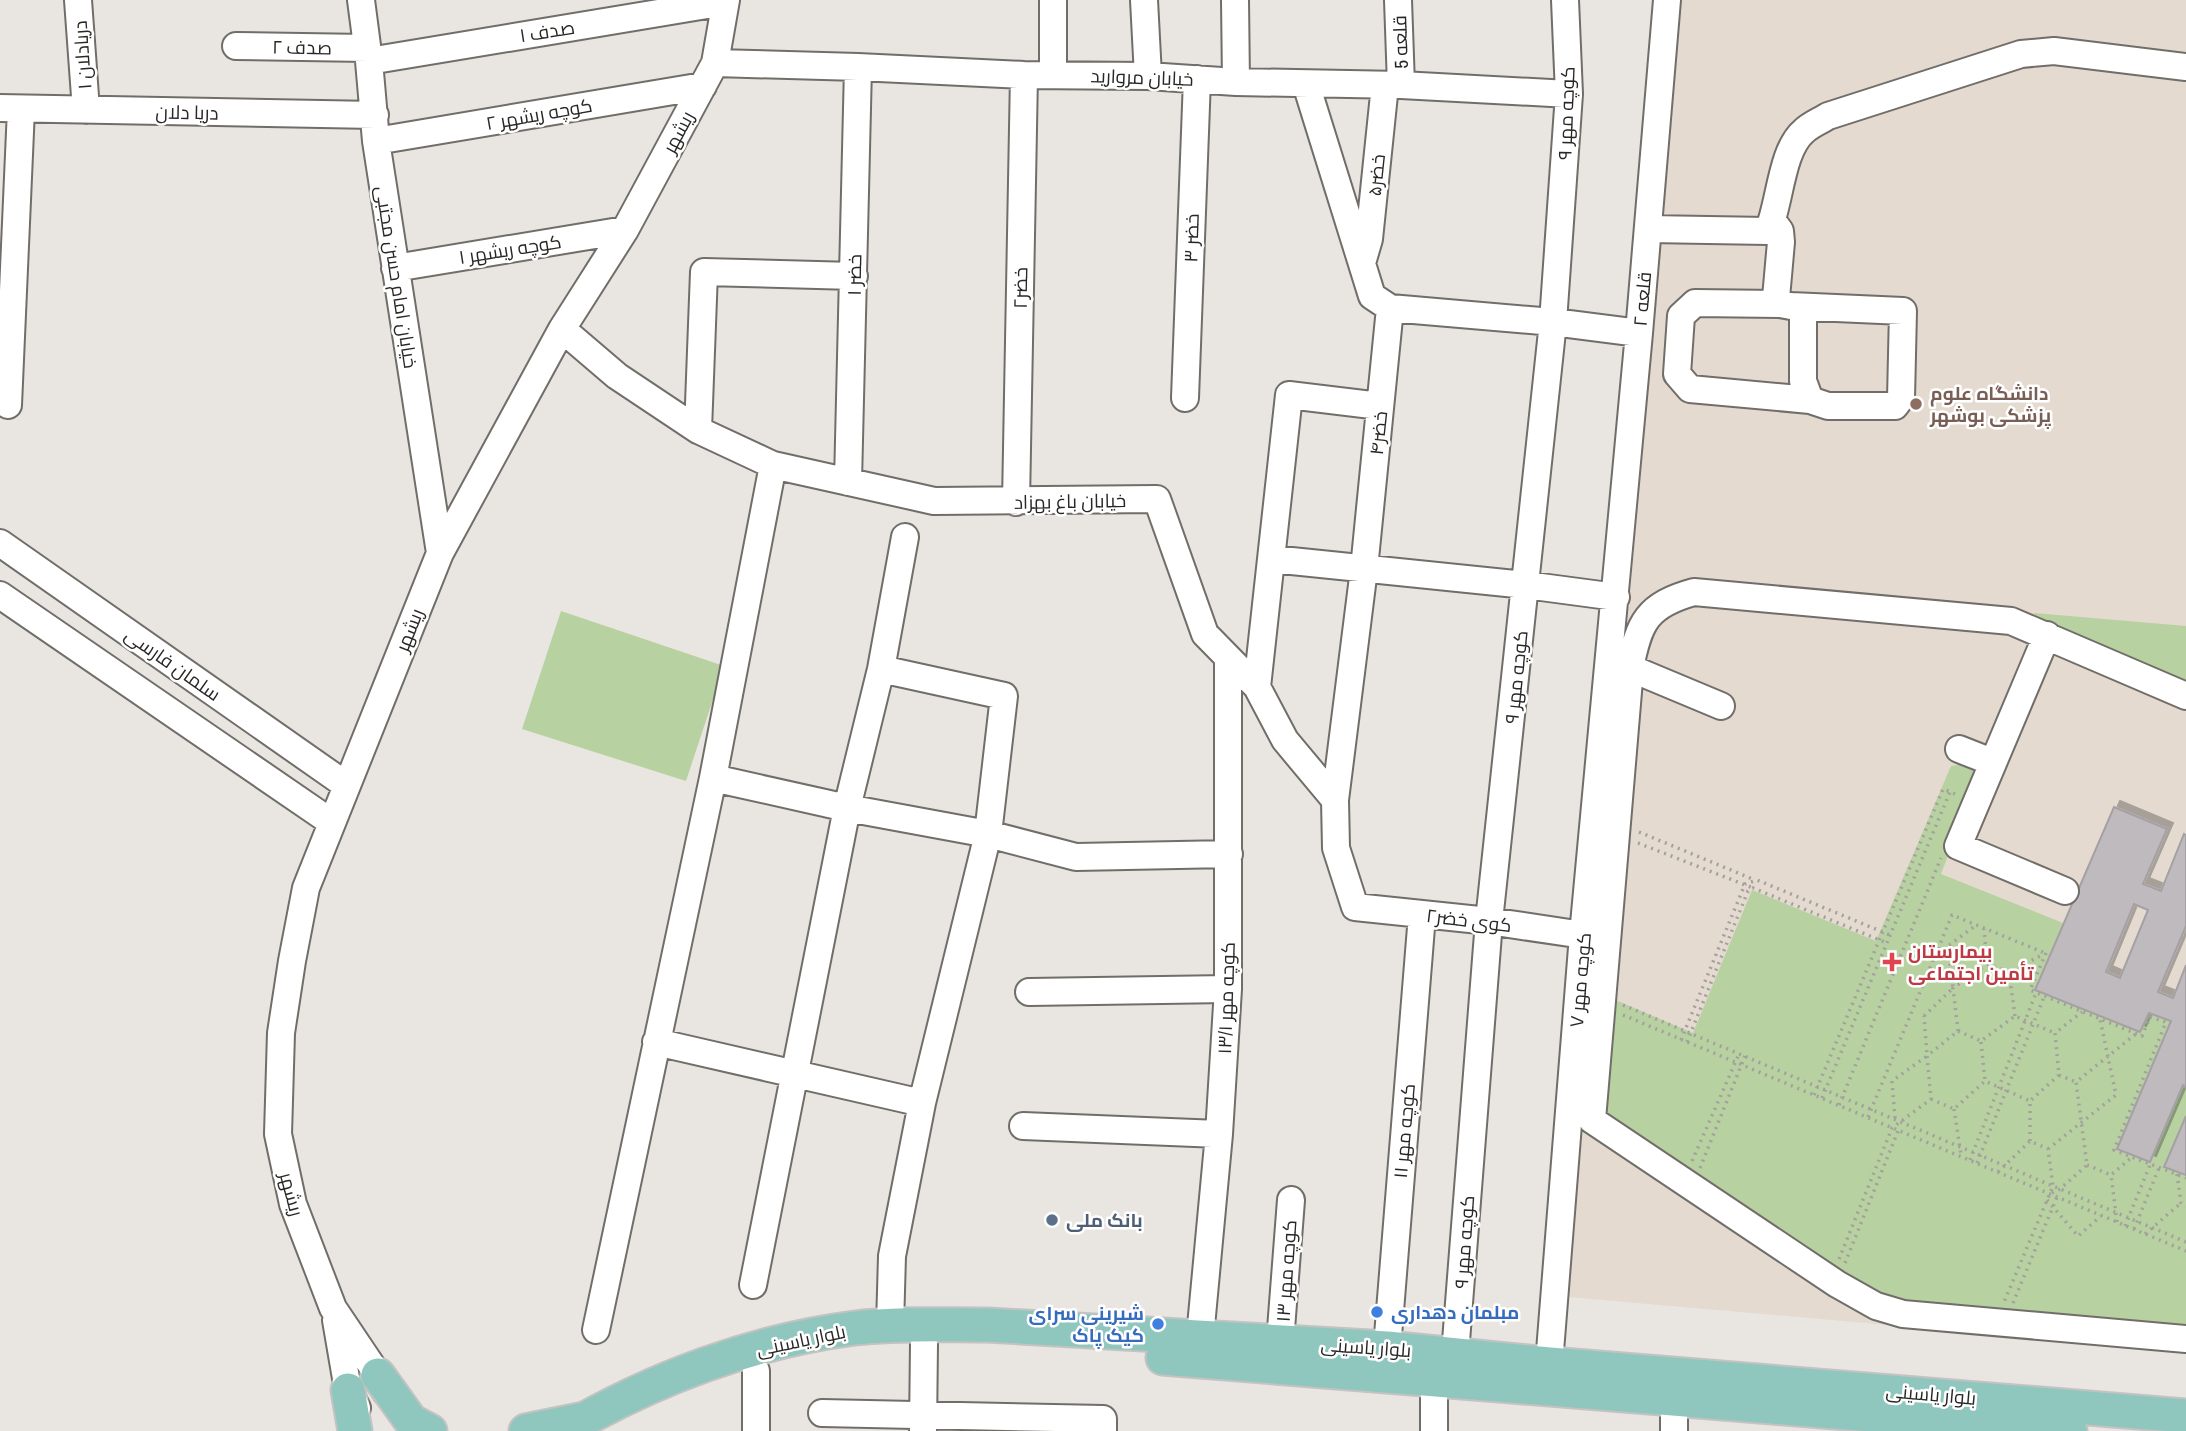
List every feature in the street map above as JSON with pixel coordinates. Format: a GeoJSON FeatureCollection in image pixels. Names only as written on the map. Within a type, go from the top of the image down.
{"type":"FeatureCollection","features":[{"type":"Feature","properties":{"kind":"main road","name":"بلوار یاسینی"},"geometry":{"type":"LineString","coordinates":[[587,1427],[699,1366],[819,1334],[890,1325],[988,1325],[1387,1348],[1549,1364],[1798,1395],[2186,1416]]}},
{"type":"Feature","properties":{"kind":"main road","name":"بلوار یاسینی"},"geometry":{"type":"LineString","coordinates":[[587,1427],[668,1403],[710,1385],[756,1371],[849,1350],[924,1343],[988,1344],[1674,1398],[1798,1395],[1885,1424],[2067,1431]]}},
{"type":"Feature","properties":{"kind":"main road"},"geometry":{"type":"LineString","coordinates":[[378,1375],[411,1421],[430,1431]]}},
{"type":"Feature","properties":{"kind":"main road"},"geometry":{"type":"LineString","coordinates":[[348,1391],[355,1431]]}},
{"type":"Feature","properties":{"kind":"main road"},"geometry":{"type":"LineString","coordinates":[[526,1431],[587,1427]]}},
{"type":"Feature","properties":{"kind":"street","name":"دریادلان ۱"},"geometry":{"type":"LineString","coordinates":[[78,0],[86,110]]}},
{"type":"Feature","properties":{"kind":"street","name":"خیابان امام حسن مجتبی"},"geometry":{"type":"LineString","coordinates":[[361,0],[376,141],[440,553]]}},
{"type":"Feature","properties":{"kind":"street"},"geometry":{"type":"LineString","coordinates":[[1053,0],[1053,74]]}},
{"type":"Feature","properties":{"kind":"street"},"geometry":{"type":"LineString","coordinates":[[1144,0],[1148,76]]}},
{"type":"Feature","properties":{"kind":"street"},"geometry":{"type":"LineString","coordinates":[[1235,0],[1236,82]]}},
{"type":"Feature","properties":{"kind":"street","name":"قلعه 5"},"geometry":{"type":"LineString","coordinates":[[1393,85],[1398,0]]}},
{"type":"Feature","properties":{"kind":"street","name":"کوچه مهر ۹"},"geometry":{"type":"LineString","coordinates":[[1455,1354],[1489,922],[1553,322],[1569,94],[1565,0]]}},
{"type":"Feature","properties":{"kind":"street","name":"قلعه ۲"},"geometry":{"type":"LineString","coordinates":[[1616,597],[1667,0]]}},
{"type":"Feature","properties":{"kind":"street","name":"صدف ۱"},"geometry":{"type":"LineString","coordinates":[[368,54],[725,1]]}},
{"type":"Feature","properties":{"kind":"street","name":"ریشهر"},"geometry":{"type":"LineString","coordinates":[[369,1431],[348,1391],[333,1308],[293,1204],[278,1134],[281,1032],[306,888],[440,553],[562,329],[625,230],[709,75],[725,1]]}},
{"type":"Feature","properties":{"kind":"street","name":"صدف ۲"},"geometry":{"type":"LineString","coordinates":[[236,46],[368,54]]}},
{"type":"Feature","properties":{"kind":"street"},"geometry":{"type":"LineString","coordinates":[[1648,229],[1768,231],[1786,160],[1802,132],[1828,116],[2021,54],[2054,51],[2186,67]]}},
{"type":"Feature","properties":{"kind":"street","name":"خیابان مروارید"},"geometry":{"type":"LineString","coordinates":[[709,75],[858,67],[1024,75],[1148,76],[1236,82],[1393,85],[1569,94]]}},
{"type":"Feature","properties":{"kind":"street","name":"خضر ۱"},"geometry":{"type":"LineString","coordinates":[[848,482],[858,67]]}},
{"type":"Feature","properties":{"kind":"street","name":"کوچه ریشهر ۲"},"geometry":{"type":"LineString","coordinates":[[376,141],[709,75]]}},
{"type":"Feature","properties":{"kind":"street","name":"خضر۲"},"geometry":{"type":"LineString","coordinates":[[1016,502],[1024,75]]}},
{"type":"Feature","properties":{"kind":"street","name":"خضر ۳"},"geometry":{"type":"LineString","coordinates":[[1185,398],[1197,79]]}},
{"type":"Feature","properties":{"kind":"street"},"geometry":{"type":"LineString","coordinates":[[1306,84],[1372,296],[1390,308],[1553,322],[1639,333]]}},
{"type":"Feature","properties":{"kind":"street","name":"خضر۵"},"geometry":{"type":"LineString","coordinates":[[1362,264],[1370,239],[1393,85]]}},
{"type":"Feature","properties":{"kind":"street","name":"دریا دلان"},"geometry":{"type":"LineString","coordinates":[[11,108],[375,115]]}},
{"type":"Feature","properties":{"kind":"street"},"geometry":{"type":"LineString","coordinates":[[8,405],[11,108]]}},
{"type":"Feature","properties":{"kind":"street"},"geometry":{"type":"LineString","coordinates":[[1772,220],[1780,231],[1776,298],[1791,305]]}},
{"type":"Feature","properties":{"kind":"street","name":"کوچه ریشهر ۱"},"geometry":{"type":"LineString","coordinates":[[395,268],[625,230]]}},
{"type":"Feature","properties":{"kind":"street"},"geometry":{"type":"LineString","coordinates":[[698,430],[704,272],[854,275]]}},
{"type":"Feature","properties":{"kind":"street"},"geometry":{"type":"LineString","coordinates":[[1695,303],[1791,305],[1903,311],[1901,398],[1895,406],[1828,406],[1810,400],[1690,389],[1676,374],[1681,316],[1695,303]]}},
{"type":"Feature","properties":{"kind":"street"},"geometry":{"type":"LineString","coordinates":[[1791,305],[1803,381],[1810,400]]}},
{"type":"Feature","properties":{"kind":"street","name":"خضر۴"},"geometry":{"type":"LineString","coordinates":[[1335,800],[1364,569],[1390,308]]}},
{"type":"Feature","properties":{"kind":"street","name":"خیابان باغ بهزاد"},"geometry":{"type":"LineString","coordinates":[[562,329],[617,376],[698,430],[772,464],[934,501],[1157,499],[1205,634],[1257,687],[1285,740],[1335,800]]}},
{"type":"Feature","properties":{"kind":"street"},"geometry":{"type":"LineString","coordinates":[[1257,687],[1289,395],[1380,406]]}},
{"type":"Feature","properties":{"kind":"street"},"geometry":{"type":"LineString","coordinates":[[596,1330],[713,778],[772,464]]}},
{"type":"Feature","properties":{"kind":"street"},"geometry":{"type":"LineString","coordinates":[[753,1285],[847,808],[881,669],[905,537]]}},
{"type":"Feature","properties":{"kind":"street","name":"سلمان فارسی"},"geometry":{"type":"LineString","coordinates":[[0,542],[346,785]]}},
{"type":"Feature","properties":{"kind":"street"},"geometry":{"type":"LineString","coordinates":[[1272,559],[1616,597]]}},
{"type":"Feature","properties":{"kind":"street"},"geometry":{"type":"LineString","coordinates":[[43,625],[68,591]]}},
{"type":"Feature","properties":{"kind":"street"},"geometry":{"type":"LineString","coordinates":[[2186,696],[2011,621],[1694,592],[1675,597],[1657,607],[1643,623],[1630,668],[1592,1120],[1855,1296],[1888,1311],[2186,1339]]}},
{"type":"Feature","properties":{"kind":"street","name":"سلمان فارسی"},"geometry":{"type":"LineString","coordinates":[[0,595],[331,822]]}},
{"type":"Feature","properties":{"kind":"street","name":"کوچه مهر ۷"},"geometry":{"type":"LineString","coordinates":[[1549,1364],[1583,935],[1616,597]]}},
{"type":"Feature","properties":{"kind":"street"},"geometry":{"type":"LineString","coordinates":[[2047,635],[1958,846],[2065,891]]}},
{"type":"Feature","properties":{"kind":"street","name":"کوچه مهر ۱۳/۱"},"geometry":{"type":"LineString","coordinates":[[1200,1337],[1219,1134],[1228,989],[1228,658]]}},
{"type":"Feature","properties":{"kind":"street"},"geometry":{"type":"LineString","coordinates":[[1630,668],[1721,706]]}},
{"type":"Feature","properties":{"kind":"street"},"geometry":{"type":"LineString","coordinates":[[881,669],[1004,696],[988,834],[922,1103],[892,1256],[890,1325]]}},
{"type":"Feature","properties":{"kind":"street"},"geometry":{"type":"LineString","coordinates":[[1959,749],[1992,762]]}},
{"type":"Feature","properties":{"kind":"street"},"geometry":{"type":"LineString","coordinates":[[713,778],[847,808],[988,834],[1076,857],[1229,854]]}},
{"type":"Feature","properties":{"kind":"street","name":"کوی خضر۲"},"geometry":{"type":"LineString","coordinates":[[1335,800],[1336,848],[1354,907],[1583,935]]}},
{"type":"Feature","properties":{"kind":"street","name":"کوچه مهر ۱۱"},"geometry":{"type":"LineString","coordinates":[[1387,1348],[1422,915]]}},
{"type":"Feature","properties":{"kind":"street"},"geometry":{"type":"LineString","coordinates":[[1029,992],[1228,989]]}},
{"type":"Feature","properties":{"kind":"street"},"geometry":{"type":"LineString","coordinates":[[656,1042],[922,1103]]}},
{"type":"Feature","properties":{"kind":"street"},"geometry":{"type":"LineString","coordinates":[[1023,1126],[1219,1134]]}},
{"type":"Feature","properties":{"kind":"street","name":"کوچه مهر ۱۳"},"geometry":{"type":"LineString","coordinates":[[1280,1342],[1291,1200]]}},
{"type":"Feature","properties":{"kind":"street","name":"ریشهر"},"geometry":{"type":"LineString","coordinates":[[333,1308],[378,1375],[404,1431]]}},
{"type":"Feature","properties":{"kind":"street"},"geometry":{"type":"LineString","coordinates":[[923,1423],[924,1343]]}},
{"type":"Feature","properties":{"kind":"street"},"geometry":{"type":"LineString","coordinates":[[756,1371],[756,1431]]}},
{"type":"Feature","properties":{"kind":"street"},"geometry":{"type":"LineString","coordinates":[[1434,1379],[1434,1431]]}},
{"type":"Feature","properties":{"kind":"street"},"geometry":{"type":"LineString","coordinates":[[1674,1398],[1674,1431]]}},
{"type":"Feature","properties":{"kind":"street"},"geometry":{"type":"LineString","coordinates":[[822,1413],[923,1423],[1103,1419],[1103,1431]]}},
{"type":"Feature","properties":{"kind":"path"},"geometry":{"type":"LineString","coordinates":[[1814,1095],[1943,789]]}},
{"type":"Feature","properties":{"kind":"path"},"geometry":{"type":"LineString","coordinates":[[1822,1098],[1950,792]]}},
{"type":"Feature","properties":{"kind":"path"},"geometry":{"type":"LineString","coordinates":[[1617,829],[1757,880],[1890,935]]}},
{"type":"Feature","properties":{"kind":"path"},"geometry":{"type":"LineString","coordinates":[[1617,829],[1887,943]]}},
{"type":"Feature","properties":{"kind":"path"},"geometry":{"type":"LineString","coordinates":[[1839,1105],[1945,849]]}},
{"type":"Feature","properties":{"kind":"path"},"geometry":{"type":"LineString","coordinates":[[1681,1040],[1748,877]]}},
{"type":"Feature","properties":{"kind":"path"},"geometry":{"type":"LineString","coordinates":[[1745,884],[1757,880]]}},
{"type":"Feature","properties":{"kind":"path"},"geometry":{"type":"LineString","coordinates":[[1687,1042],[1748,891],[1753,888]]}},
{"type":"Feature","properties":{"kind":"path"},"geometry":{"type":"LineString","coordinates":[[1868,1117],[1952,915],[2046,953]]}},
{"type":"Feature","properties":{"kind":"path"},"geometry":{"type":"LineString","coordinates":[[1948,946],[1976,925]]}},
{"type":"Feature","properties":{"kind":"path"},"geometry":{"type":"LineString","coordinates":[[1984,929],[1987,964]]}},
{"type":"Feature","properties":{"kind":"path"},"geometry":{"type":"LineString","coordinates":[[1941,943],[1948,946]]}},
{"type":"Feature","properties":{"kind":"path"},"geometry":{"type":"LineString","coordinates":[[1948,946],[1958,1031]]}},
{"type":"Feature","properties":{"kind":"path"},"geometry":{"type":"LineString","coordinates":[[1987,964],[2009,972],[2046,953]]}},
{"type":"Feature","properties":{"kind":"path"},"geometry":{"type":"LineString","coordinates":[[2046,953],[2030,990],[2142,1035],[2150,1017],[2166,1022],[2115,1150],[2186,1178]]}},
{"type":"Feature","properties":{"kind":"path"},"geometry":{"type":"LineString","coordinates":[[1931,1099],[1924,1016],[1953,988],[1987,964]]}},
{"type":"Feature","properties":{"kind":"path"},"geometry":{"type":"LineString","coordinates":[[2009,972],[2015,1016]]}},
{"type":"Feature","properties":{"kind":"path"},"geometry":{"type":"LineString","coordinates":[[1970,1160],[2036,993]]}},
{"type":"Feature","properties":{"kind":"path"},"geometry":{"type":"LineString","coordinates":[[1977,1163],[2045,996]]}},
{"type":"Feature","properties":{"kind":"path"},"geometry":{"type":"LineString","coordinates":[[1602,1001],[1684,1031],[1843,1097],[1961,1157],[2186,1251]]}},
{"type":"Feature","properties":{"kind":"path"},"geometry":{"type":"LineString","coordinates":[[1602,1001],[1681,1040],[1814,1095],[1868,1117],[1959,1146],[2186,1242]]}},
{"type":"Feature","properties":{"kind":"path"},"geometry":{"type":"LineString","coordinates":[[2055,1033],[2083,1012]]}},
{"type":"Feature","properties":{"kind":"path"},"geometry":{"type":"LineString","coordinates":[[2015,1016],[2055,1033]]}},
{"type":"Feature","properties":{"kind":"path"},"geometry":{"type":"LineString","coordinates":[[1981,1041],[2015,1016]]}},
{"type":"Feature","properties":{"kind":"path"},"geometry":{"type":"LineString","coordinates":[[2049,1149],[2116,1095],[2100,1018]]}},
{"type":"Feature","properties":{"kind":"path"},"geometry":{"type":"LineString","coordinates":[[1892,1081],[1958,1031]]}},
{"type":"Feature","properties":{"kind":"path"},"geometry":{"type":"LineString","coordinates":[[1958,1031],[1981,1041]]}},
{"type":"Feature","properties":{"kind":"path"},"geometry":{"type":"LineString","coordinates":[[2055,1033],[2059,1075]]}},
{"type":"Feature","properties":{"kind":"path"},"geometry":{"type":"LineString","coordinates":[[2076,1082],[2137,1033]]}},
{"type":"Feature","properties":{"kind":"path"},"geometry":{"type":"LineString","coordinates":[[1981,1041],[1985,1081]]}},
{"type":"Feature","properties":{"kind":"path"},"geometry":{"type":"LineString","coordinates":[[1688,1184],[1739,1054]]}},
{"type":"Feature","properties":{"kind":"path"},"geometry":{"type":"LineString","coordinates":[[1688,1184],[1745,1056]]}},
{"type":"Feature","properties":{"kind":"path"},"geometry":{"type":"LineString","coordinates":[[2059,1075],[2076,1082]]}},
{"type":"Feature","properties":{"kind":"path"},"geometry":{"type":"LineString","coordinates":[[1998,1172],[2030,1141],[2031,1101],[2059,1075]]}},
{"type":"Feature","properties":{"kind":"path"},"geometry":{"type":"LineString","coordinates":[[1884,1078],[1892,1081]]}},
{"type":"Feature","properties":{"kind":"path"},"geometry":{"type":"LineString","coordinates":[[1834,1282],[1897,1125],[1892,1081]]}},
{"type":"Feature","properties":{"kind":"path"},"geometry":{"type":"LineString","coordinates":[[1985,1081],[2031,1101]]}},
{"type":"Feature","properties":{"kind":"path"},"geometry":{"type":"LineString","coordinates":[[1954,1109],[1985,1081]]}},
{"type":"Feature","properties":{"kind":"path"},"geometry":{"type":"LineString","coordinates":[[2076,1082],[2087,1165]]}},
{"type":"Feature","properties":{"kind":"path"},"geometry":{"type":"LineString","coordinates":[[1931,1099],[1954,1109]]}},
{"type":"Feature","properties":{"kind":"path"},"geometry":{"type":"LineString","coordinates":[[1897,1125],[1931,1099]]}},
{"type":"Feature","properties":{"kind":"path"},"geometry":{"type":"LineString","coordinates":[[1954,1109],[1961,1157]]}},
{"type":"Feature","properties":{"kind":"path"},"geometry":{"type":"LineString","coordinates":[[2030,1141],[2049,1149]]}},
{"type":"Feature","properties":{"kind":"path"},"geometry":{"type":"LineString","coordinates":[[2000,1322],[2057,1197],[2049,1149]]}},
{"type":"Feature","properties":{"kind":"path"},"geometry":{"type":"LineString","coordinates":[[2111,1175],[2132,1157]]}},
{"type":"Feature","properties":{"kind":"path"},"geometry":{"type":"LineString","coordinates":[[2087,1165],[2111,1175]]}},
{"type":"Feature","properties":{"kind":"path"},"geometry":{"type":"LineString","coordinates":[[2000,1322],[2050,1194],[2087,1165]]}},
{"type":"Feature","properties":{"kind":"path"},"geometry":{"type":"LineString","coordinates":[[2125,1226],[2150,1165]]}},
{"type":"Feature","properties":{"kind":"path"},"geometry":{"type":"LineString","coordinates":[[2134,1230],[2159,1168]]}},
{"type":"Feature","properties":{"kind":"path"},"geometry":{"type":"LineString","coordinates":[[2145,1234],[2183,1205],[2177,1174]]}},
{"type":"Feature","properties":{"kind":"path"},"geometry":{"type":"LineString","coordinates":[[2111,1175],[2118,1222]]}},
{"type":"Feature","properties":{"kind":"path"},"geometry":{"type":"LineString","coordinates":[[2047,1200],[2078,1236],[2101,1216]]}},
{"type":"Feature","properties":{"kind":"shaded area"},"geometry":{"type":"Polygon","coordinates":[[[1682,0],[2186,0],[2186,1351],[1568,1297],[1682,0]]]}},
{"type":"Feature","properties":{"kind":"green space"},"geometry":{"type":"Polygon","coordinates":[[[561,611],[724,666],[686,781],[522,729],[561,611]]]}},
{"type":"Feature","properties":{"kind":"green space"},"geometry":{"type":"Polygon","coordinates":[[[2034,613],[2186,626],[2186,684],[2033,621],[2034,613]]]}},
{"type":"Feature","properties":{"kind":"green space"},"geometry":{"type":"Polygon","coordinates":[[[1963,764],[1971,768],[1977,778],[1941,874],[2063,923],[2036,990],[2140,1032],[2149,1013],[2171,1021],[2117,1148],[2183,1085],[2186,1087],[2186,1116],[2165,1166],[2186,1175],[2186,1330],[1887,1304],[1606,1115],[1601,1107],[1613,999],[1693,1033],[1752,890],[1876,941],[1951,766],[1963,764]]]}},
{"type":"Feature","properties":{"kind":"building"},"geometry":{"type":"Polygon","coordinates":[[[2114,807],[2167,829],[2143,884],[2161,891],[2184,834],[2186,835],[2186,926],[2158,992],[2173,998],[2186,965],[2186,1087],[2183,1085],[2150,1162],[2117,1149],[2171,1021],[2149,1013],[2140,1032],[2035,990],[2114,807]],[[2134,904],[2106,972],[2120,978],[2148,910],[2134,904]]]}},
{"type":"Feature","properties":{"kind":"building"},"geometry":{"type":"Polygon","coordinates":[[[2186,1116],[2186,1175],[2164,1167],[2186,1116]]]}},
{"type":"Feature","properties":{"kind":"place","name":"دانشگاه علوم پزشکی بوشهر"},"geometry":{"type":"Point","coordinates":[1916,404]}},
{"type":"Feature","properties":{"kind":"place","name":"بیمارستان تأمین اجتماعی"},"geometry":{"type":"Point","coordinates":[1892,962]}},
{"type":"Feature","properties":{"kind":"place","name":"بانک ملی"},"geometry":{"type":"Point","coordinates":[1052,1220]}},
{"type":"Feature","properties":{"kind":"place","name":"مبلمان دهداری"},"geometry":{"type":"Point","coordinates":[1377,1312]}},
{"type":"Feature","properties":{"kind":"place","name":"شیرینی سرای کیک پاک"},"geometry":{"type":"Point","coordinates":[1158,1324]}}]}
